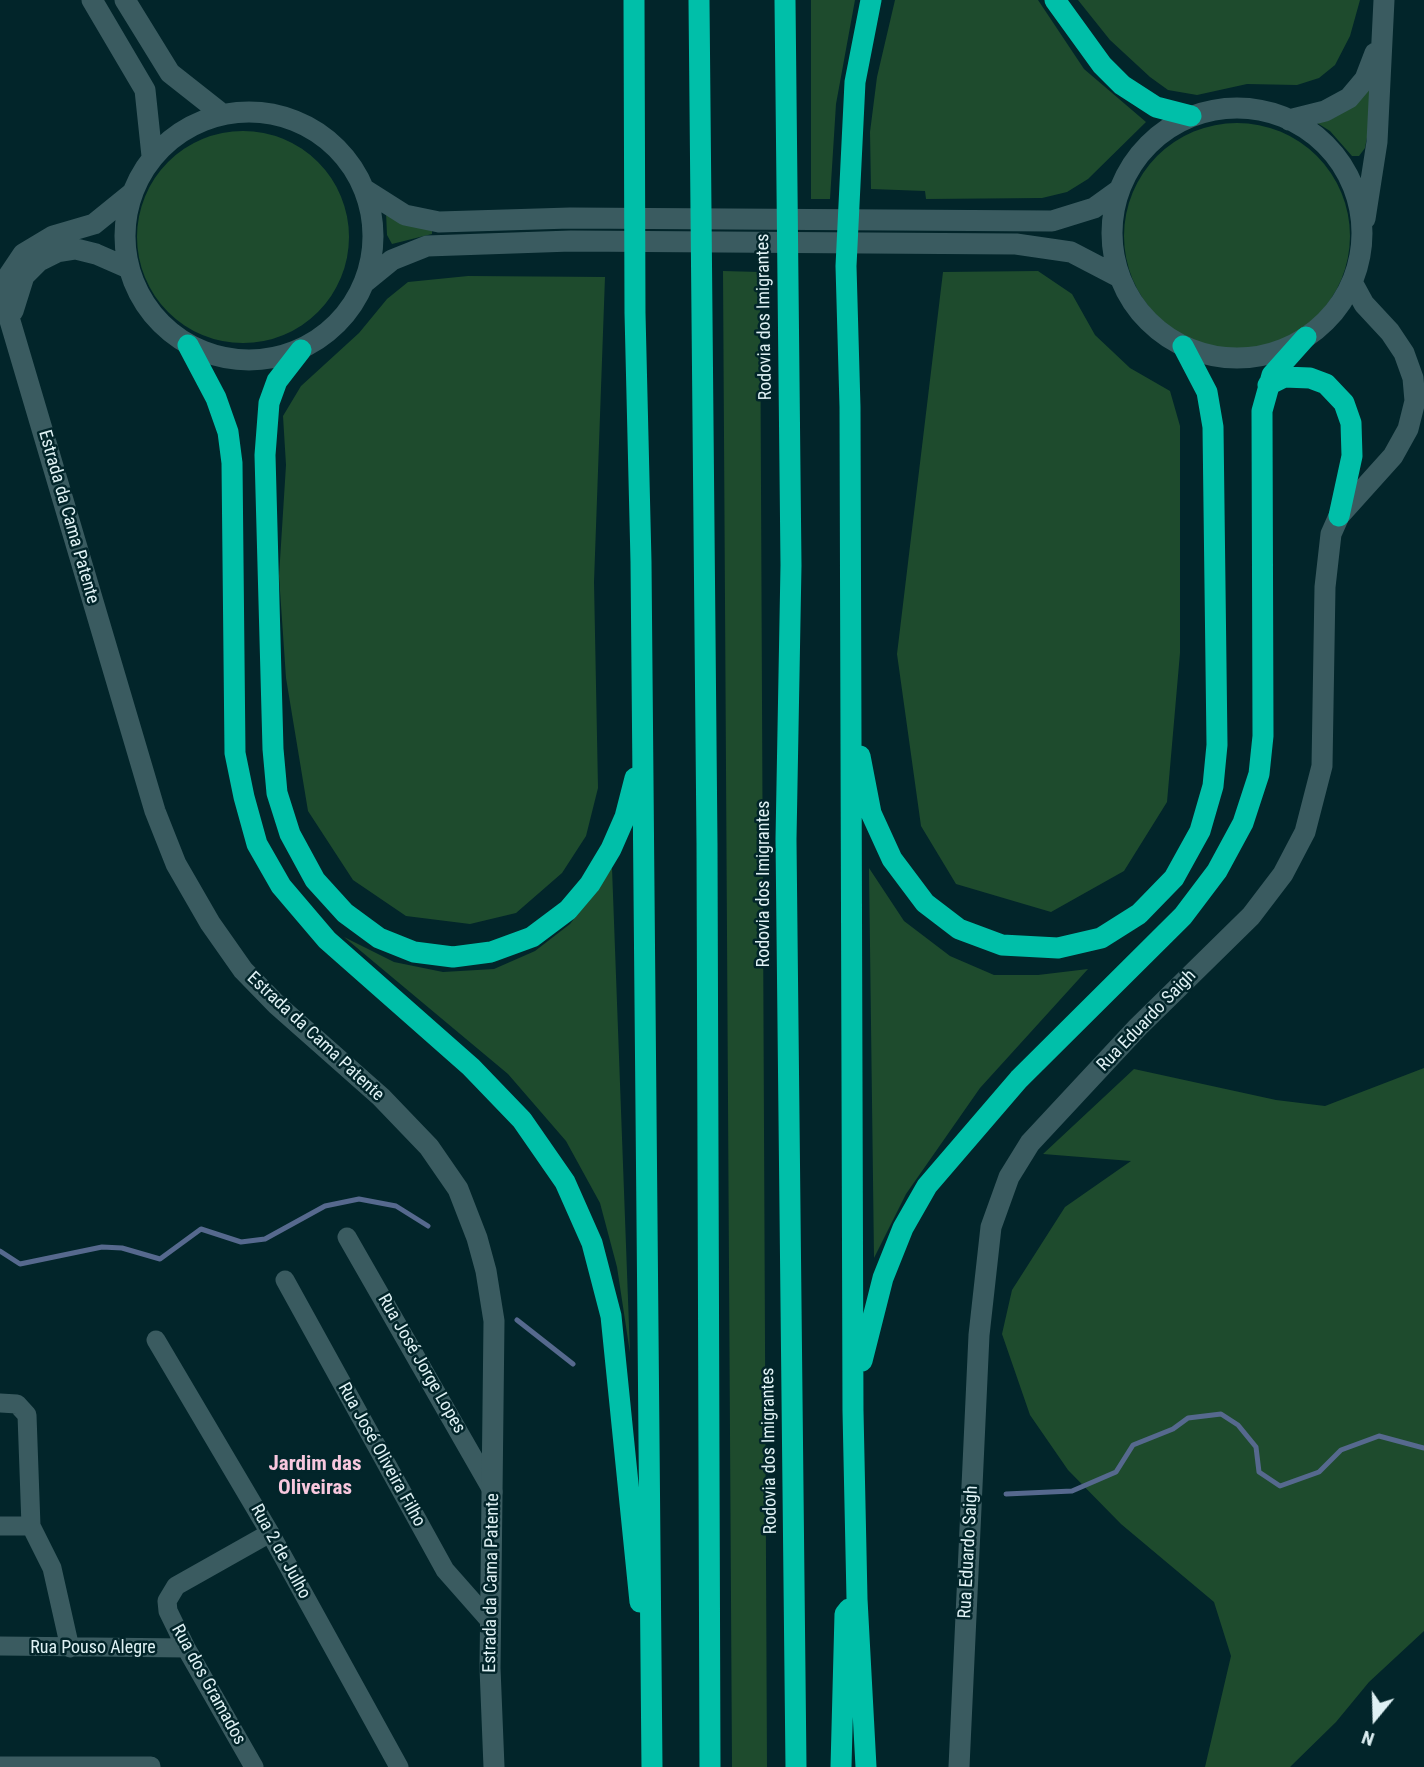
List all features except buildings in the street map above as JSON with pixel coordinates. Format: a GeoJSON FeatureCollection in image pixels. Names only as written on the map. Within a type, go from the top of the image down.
{"type":"FeatureCollection","features":[{"type":"Feature","properties":{"kind":"highway"},"geometry":{"type":"LineString","coordinates":[[634,0],[635,313],[652,1549],[649,1698]]}},
{"type":"Feature","properties":{"kind":"highway"},"geometry":{"type":"LineString","coordinates":[[699,0],[707,843],[710,1767]]}},
{"type":"Feature","properties":{"kind":"highway","name":"Rodovia dos Imigrantes"},"geometry":{"type":"LineString","coordinates":[[785,0],[791,565],[786,839],[796,1767]]}},
{"type":"Feature","properties":{"kind":"highway"},"geometry":{"type":"LineString","coordinates":[[866,1767],[857,1599],[853,1411],[851,709],[846,266],[855,82],[871,0]]}},
{"type":"Feature","properties":{"kind":"highway"},"geometry":{"type":"LineString","coordinates":[[1055,0],[1102,65],[1122,85],[1156,107],[1191,116]]}},
{"type":"Feature","properties":{"kind":"highway"},"geometry":{"type":"LineString","coordinates":[[853,1411],[867,1334],[883,1278],[903,1228],[927,1186],[1019,1079],[1182,916],[1217,872],[1243,823],[1259,774],[1263,736],[1262,411],[1268,385],[1282,361],[1306,337]]}},
{"type":"Feature","properties":{"kind":"highway"},"geometry":{"type":"LineString","coordinates":[[188,345],[216,398],[228,432],[232,463],[235,753],[243,797],[257,844],[281,886],[327,940],[471,1068],[522,1120],[565,1182],[592,1243],[611,1316],[649,1698],[652,1767]]}},
{"type":"Feature","properties":{"kind":"highway"},"geometry":{"type":"LineString","coordinates":[[851,709],[872,813],[891,859],[925,903],[959,929],[1002,945],[1058,948],[1101,938],[1139,914],[1174,878],[1200,831],[1213,786],[1217,745],[1213,427],[1207,392],[1183,346]]}},
{"type":"Feature","properties":{"kind":"highway"},"geometry":{"type":"LineString","coordinates":[[301,350],[277,381],[269,403],[265,426],[266,497],[273,749],[277,793],[290,834],[315,880],[345,913],[379,938],[414,953],[453,957],[491,952],[532,937],[568,911],[590,884],[611,849],[625,817],[642,752]]}},
{"type":"Feature","properties":{"kind":"highway"},"geometry":{"type":"LineString","coordinates":[[1268,385],[1284,377],[1310,378],[1326,384],[1344,403],[1351,423],[1352,456],[1339,516]]}},
{"type":"Feature","properties":{"kind":"highway"},"geometry":{"type":"LineString","coordinates":[[841,1767],[845,1614],[857,1599]]}},
{"type":"Feature","properties":{"kind":"main road"},"geometry":{"type":"LineString","coordinates":[[92,0],[145,90],[152,156]]}},
{"type":"Feature","properties":{"kind":"main road"},"geometry":{"type":"LineString","coordinates":[[125,0],[170,73],[222,114]]}},
{"type":"Feature","properties":{"kind":"main road"},"geometry":{"type":"LineString","coordinates":[[1362,231],[1357,198],[1342,166],[1317,137],[1289,120],[1271,113],[1236,108],[1191,116],[1168,128],[1147,145],[1130,166],[1119,190],[1111,233],[1119,276],[1139,311],[1160,332],[1183,346],[1214,356],[1246,358],[1278,351],[1306,337],[1332,315],[1352,282],[1360,254],[1377,142],[1384,0]]}},
{"type":"Feature","properties":{"kind":"main road"},"geometry":{"type":"LineString","coordinates":[[1289,120],[1325,111],[1349,98],[1365,79],[1382,26]]}},
{"type":"Feature","properties":{"kind":"main road"},"geometry":{"type":"LineString","coordinates":[[365,282],[374,235],[364,189],[341,152],[307,126],[265,113],[222,114],[184,129],[152,156],[131,194],[124,231],[128,268],[147,307],[161,325],[188,345],[225,358],[263,360],[301,350],[340,322],[365,282],[392,260],[427,246],[571,241],[1016,244],[1058,248],[1085,258],[1119,276]]}},
{"type":"Feature","properties":{"kind":"main road"},"geometry":{"type":"LineString","coordinates":[[364,189],[405,215],[421,220],[1066,219],[1094,208],[1119,190]]}},
{"type":"Feature","properties":{"kind":"main road","name":"Estrada da Cama Patente"},"geometry":{"type":"LineString","coordinates":[[131,194],[94,224],[53,236],[23,254],[13,267],[4,292],[155,811],[176,864],[210,923],[243,970],[277,1005],[381,1097],[429,1147],[458,1189],[486,1271],[494,1321],[494,1492],[490,1621],[494,1767]]}},
{"type":"Feature","properties":{"kind":"main road"},"geometry":{"type":"LineString","coordinates":[[11,320],[24,275],[39,261],[57,252],[76,249],[96,254],[128,268]]}},
{"type":"Feature","properties":{"kind":"main road","name":"Rua Eduardo Saigh"},"geometry":{"type":"LineString","coordinates":[[959,1767],[980,1323],[991,1227],[1009,1177],[1030,1143],[1138,1027],[1251,916],[1283,874],[1305,832],[1322,766],[1326,566],[1331,534],[1339,516],[1393,456],[1408,429],[1415,401],[1413,378],[1404,353],[1352,282]]}},
{"type":"Feature","properties":{"kind":"main road"},"geometry":{"type":"LineString","coordinates":[[1332,315],[1353,312],[1377,318]]}},
{"type":"Feature","properties":{"kind":"street","name":"Rua José Jorge Lopes"},"geometry":{"type":"LineString","coordinates":[[347,1237],[494,1492]]}},
{"type":"Feature","properties":{"kind":"street","name":"Rua José Oliveira Filho"},"geometry":{"type":"LineString","coordinates":[[285,1280],[445,1570],[490,1621]]}},
{"type":"Feature","properties":{"kind":"street","name":"Rua 2 de Julho"},"geometry":{"type":"LineString","coordinates":[[156,1340],[270,1533],[399,1767]]}},
{"type":"Feature","properties":{"kind":"street"},"geometry":{"type":"LineString","coordinates":[[0,1403],[17,1404],[27,1415],[31,1527],[52,1567],[70,1648]]}},
{"type":"Feature","properties":{"kind":"street"},"geometry":{"type":"LineString","coordinates":[[0,1526],[31,1527]]}},
{"type":"Feature","properties":{"kind":"street","name":"Rua dos Gramados"},"geometry":{"type":"LineString","coordinates":[[254,1767],[168,1611],[170,1592],[270,1533]]}},
{"type":"Feature","properties":{"kind":"street","name":"Rua Pouso Alegre"},"geometry":{"type":"LineString","coordinates":[[0,1647],[186,1648]]}},
{"type":"Feature","properties":{"kind":"street"},"geometry":{"type":"LineString","coordinates":[[0,1766],[152,1766]]}},
{"type":"Feature","properties":{"kind":"green space"},"geometry":{"type":"Polygon","coordinates":[[[811,0],[855,0],[836,104],[830,199],[811,199],[811,0]]]}},
{"type":"Feature","properties":{"kind":"green space"},"geometry":{"type":"Polygon","coordinates":[[[895,0],[1038,0],[1084,69],[1146,122],[1088,179],[1067,192],[1042,198],[926,199],[925,191],[871,189],[870,132],[877,77],[895,0]]]}},
{"type":"Feature","properties":{"kind":"green space"},"geometry":{"type":"Polygon","coordinates":[[[1078,0],[1360,0],[1350,36],[1335,65],[1319,78],[1297,85],[1247,84],[1197,95],[1168,90],[1150,77],[1110,40],[1078,0]]]}},
{"type":"Feature","properties":{"kind":"green space"},"geometry":{"type":"Polygon","coordinates":[[[1369,86],[1371,116],[1365,148],[1359,156],[1352,156],[1330,131],[1314,121],[1369,86]]]}},
{"type":"Feature","properties":{"kind":"green space"},"geometry":{"type":"Polygon","coordinates":[[[1237,123],[1259,125],[1280,132],[1300,142],[1317,156],[1331,173],[1341,193],[1348,214],[1348,258],[1341,279],[1331,299],[1317,316],[1300,330],[1280,340],[1259,347],[1237,349],[1215,347],[1194,340],[1174,330],[1157,316],[1143,299],[1133,279],[1126,258],[1124,236],[1126,214],[1133,193],[1143,173],[1157,156],[1174,142],[1194,132],[1215,125],[1237,123]]]}},
{"type":"Feature","properties":{"kind":"green space"},"geometry":{"type":"Polygon","coordinates":[[[243,131],[264,133],[283,139],[318,162],[341,197],[347,216],[347,258],[341,277],[318,312],[283,335],[264,341],[243,343],[222,341],[203,335],[168,312],[145,277],[139,258],[137,237],[139,216],[145,197],[168,162],[203,139],[222,133],[243,131]]]}},
{"type":"Feature","properties":{"kind":"green space"},"geometry":{"type":"Polygon","coordinates":[[[386,212],[432,230],[432,234],[392,244],[387,235],[386,212]]]}},
{"type":"Feature","properties":{"kind":"green space"},"geometry":{"type":"Polygon","coordinates":[[[723,271],[760,272],[767,1767],[732,1767],[723,271]]]}},
{"type":"Feature","properties":{"kind":"green space"},"geometry":{"type":"Polygon","coordinates":[[[1038,271],[1072,294],[1095,335],[1130,368],[1170,391],[1180,426],[1180,653],[1167,802],[1124,871],[1051,912],[956,884],[921,826],[897,654],[943,272],[1038,271]]]}},
{"type":"Feature","properties":{"kind":"green space"},"geometry":{"type":"Polygon","coordinates":[[[468,276],[605,277],[594,582],[598,788],[586,836],[562,873],[516,913],[470,924],[406,916],[353,880],[308,811],[286,678],[279,576],[286,465],[283,416],[301,386],[359,333],[387,299],[408,282],[468,276]]]}},
{"type":"Feature","properties":{"kind":"green space"},"geometry":{"type":"Polygon","coordinates":[[[612,868],[630,1353],[617,1267],[600,1203],[566,1141],[508,1074],[344,937],[394,962],[443,972],[494,969],[535,951],[570,924],[612,868]]]}},
{"type":"Feature","properties":{"kind":"green space"},"geometry":{"type":"Polygon","coordinates":[[[869,868],[904,921],[950,956],[994,975],[1038,975],[1088,969],[980,1088],[906,1194],[874,1258],[869,868]]]}},
{"type":"Feature","properties":{"kind":"green space"},"geometry":{"type":"Polygon","coordinates":[[[1424,1068],[1424,1631],[1369,1682],[1336,1722],[1290,1767],[1205,1767],[1231,1656],[1214,1602],[1121,1524],[1068,1470],[1030,1415],[1002,1334],[1012,1290],[1065,1207],[1131,1161],[1043,1154],[1134,1069],[1276,1100],[1325,1106],[1424,1068]]]}},
{"type":"Feature","properties":{"kind":"waterway"},"geometry":{"type":"LineString","coordinates":[[0,1251],[20,1264],[102,1247],[122,1248],[160,1259],[201,1229],[241,1242],[265,1239],[325,1206],[359,1199],[396,1206],[428,1226]]}},
{"type":"Feature","properties":{"kind":"waterway"},"geometry":{"type":"LineString","coordinates":[[517,1320],[573,1364]]}},
{"type":"Feature","properties":{"kind":"waterway"},"geometry":{"type":"LineString","coordinates":[[1006,1494],[1072,1491],[1116,1472],[1133,1445],[1173,1429],[1188,1418],[1221,1414],[1238,1425],[1256,1447],[1259,1472],[1280,1486],[1319,1472],[1341,1450],[1379,1436],[1424,1448]]}},
{"type":"Feature","properties":{"kind":"district","name":"Jardim das Oliveiras"},"geometry":{"type":"Point","coordinates":[315,1477]}}]}
